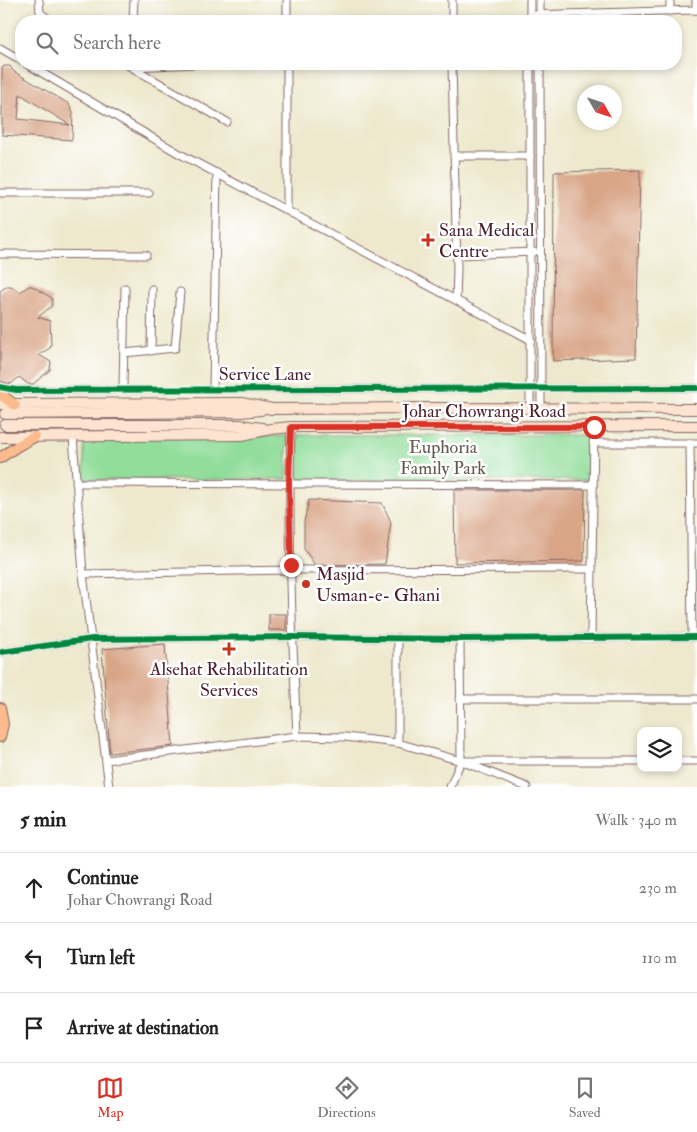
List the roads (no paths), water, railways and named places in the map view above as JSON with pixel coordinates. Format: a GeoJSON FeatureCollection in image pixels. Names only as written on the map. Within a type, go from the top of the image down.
{"type":"FeatureCollection","features":[{"type":"Feature","properties":{"kind":"main road","name":"Johar Chowrangi Road"},"geometry":{"type":"LineString","coordinates":[[2,397],[15,404],[242,402],[272,409]]}},
{"type":"Feature","properties":{"kind":"main road","name":"Johar Chowrangi Road"},"geometry":{"type":"LineString","coordinates":[[2,397],[240,412],[272,409],[697,409]]}},
{"type":"Feature","properties":{"kind":"main road","name":"Johar Chowrangi Road"},"geometry":{"type":"LineString","coordinates":[[5,425],[240,425],[271,429]]}},
{"type":"Feature","properties":{"kind":"main road","name":"Johar Chowrangi Road"},"geometry":{"type":"LineString","coordinates":[[0,437],[242,435],[291,427],[697,426]]}},
{"type":"Feature","properties":{"kind":"main road"},"geometry":{"type":"LineString","coordinates":[[0,458],[34,437]]}},
{"type":"Feature","properties":{"kind":"main road"},"geometry":{"type":"LineString","coordinates":[[0,708],[2,724],[0,737]]}},
{"type":"Feature","properties":{"kind":"street"},"geometry":{"type":"LineString","coordinates":[[39,0],[40,13],[43,15]]}},
{"type":"Feature","properties":{"kind":"street"},"geometry":{"type":"LineString","coordinates":[[133,15],[134,0]]}},
{"type":"Feature","properties":{"kind":"street"},"geometry":{"type":"LineString","coordinates":[[287,0],[287,15]]}},
{"type":"Feature","properties":{"kind":"street"},"geometry":{"type":"LineString","coordinates":[[452,0],[452,15]]}},
{"type":"Feature","properties":{"kind":"street"},"geometry":{"type":"LineString","coordinates":[[530,0],[530,15]]}},
{"type":"Feature","properties":{"kind":"street"},"geometry":{"type":"LineString","coordinates":[[540,0],[540,15]]}},
{"type":"Feature","properties":{"kind":"street"},"geometry":{"type":"LineString","coordinates":[[670,0],[670,11]]}},
{"type":"Feature","properties":{"kind":"street"},"geometry":{"type":"LineString","coordinates":[[596,15],[696,10],[696,0]]}},
{"type":"Feature","properties":{"kind":"street"},"geometry":{"type":"LineString","coordinates":[[0,48],[15,57]]}},
{"type":"Feature","properties":{"kind":"street"},"geometry":{"type":"LineString","coordinates":[[37,70],[161,144],[531,340]]}},
{"type":"Feature","properties":{"kind":"street"},"geometry":{"type":"LineString","coordinates":[[139,70],[227,122]]}},
{"type":"Feature","properties":{"kind":"street"},"geometry":{"type":"LineString","coordinates":[[287,70],[287,210]]}},
{"type":"Feature","properties":{"kind":"street"},"geometry":{"type":"LineString","coordinates":[[452,70],[457,255],[456,300]]}},
{"type":"Feature","properties":{"kind":"street"},"geometry":{"type":"LineString","coordinates":[[530,70],[531,389],[535,408]]}},
{"type":"Feature","properties":{"kind":"street"},"geometry":{"type":"LineString","coordinates":[[535,408],[541,389],[540,70]]}},
{"type":"Feature","properties":{"kind":"street"},"geometry":{"type":"LineString","coordinates":[[454,156],[530,156]]}},
{"type":"Feature","properties":{"kind":"street"},"geometry":{"type":"LineString","coordinates":[[213,389],[217,174]]}},
{"type":"Feature","properties":{"kind":"street"},"geometry":{"type":"LineString","coordinates":[[0,193],[149,192]]}},
{"type":"Feature","properties":{"kind":"street"},"geometry":{"type":"LineString","coordinates":[[457,255],[540,252]]}},
{"type":"Feature","properties":{"kind":"street"},"geometry":{"type":"LineString","coordinates":[[0,254],[146,255]]}},
{"type":"Feature","properties":{"kind":"street"},"geometry":{"type":"LineString","coordinates":[[123,388],[125,288]]}},
{"type":"Feature","properties":{"kind":"street"},"geometry":{"type":"LineString","coordinates":[[151,351],[152,289]]}},
{"type":"Feature","properties":{"kind":"street"},"geometry":{"type":"LineString","coordinates":[[124,353],[174,349],[176,346],[180,292]]}},
{"type":"Feature","properties":{"kind":"street","name":"Service Lane"},"geometry":{"type":"LineString","coordinates":[[2,397],[123,388],[697,388]]}},
{"type":"Feature","properties":{"kind":"street"},"geometry":{"type":"LineString","coordinates":[[291,427],[289,483],[292,637],[297,736]]}},
{"type":"Feature","properties":{"kind":"street"},"geometry":{"type":"LineString","coordinates":[[591,638],[594,427]]}},
{"type":"Feature","properties":{"kind":"street"},"geometry":{"type":"LineString","coordinates":[[74,436],[83,574],[109,787]]}},
{"type":"Feature","properties":{"kind":"street"},"geometry":{"type":"LineString","coordinates":[[2,652],[92,639],[694,637],[694,443],[593,442]]}},
{"type":"Feature","properties":{"kind":"street"},"geometry":{"type":"LineString","coordinates":[[76,483],[593,485]]}},
{"type":"Feature","properties":{"kind":"street"},"geometry":{"type":"LineString","coordinates":[[83,574],[291,570],[592,568]]}},
{"type":"Feature","properties":{"kind":"street"},"geometry":{"type":"LineString","coordinates":[[398,638],[398,743]]}},
{"type":"Feature","properties":{"kind":"street"},"geometry":{"type":"LineString","coordinates":[[450,787],[461,761],[460,639]]}},
{"type":"Feature","properties":{"kind":"street"},"geometry":{"type":"LineString","coordinates":[[460,699],[697,699]]}},
{"type":"Feature","properties":{"kind":"street"},"geometry":{"type":"LineString","coordinates":[[106,760],[297,736],[344,737],[398,743],[461,761],[527,787]]}},
{"type":"Feature","properties":{"kind":"street"},"geometry":{"type":"LineString","coordinates":[[461,761],[637,761]]}},
{"type":"Feature","properties":{"kind":"street"},"geometry":{"type":"LineString","coordinates":[[682,762],[697,762]]}},
{"type":"Feature","properties":{"kind":"place","name":"Sana Medical Centre"},"geometry":{"type":"Point","coordinates":[428,240]}},
{"type":"Feature","properties":{"kind":"place","name":"Masjid Usman-e- Ghani"},"geometry":{"type":"Point","coordinates":[306,584]}},
{"type":"Feature","properties":{"kind":"place","name":"Alsehat Rehabilitation Services"},"geometry":{"type":"Point","coordinates":[229,649]}},
{"type":"Feature","properties":{"kind":"park label","name":"Euphoria Family Park"},"geometry":{"type":"Point","coordinates":[443,457]}}]}
